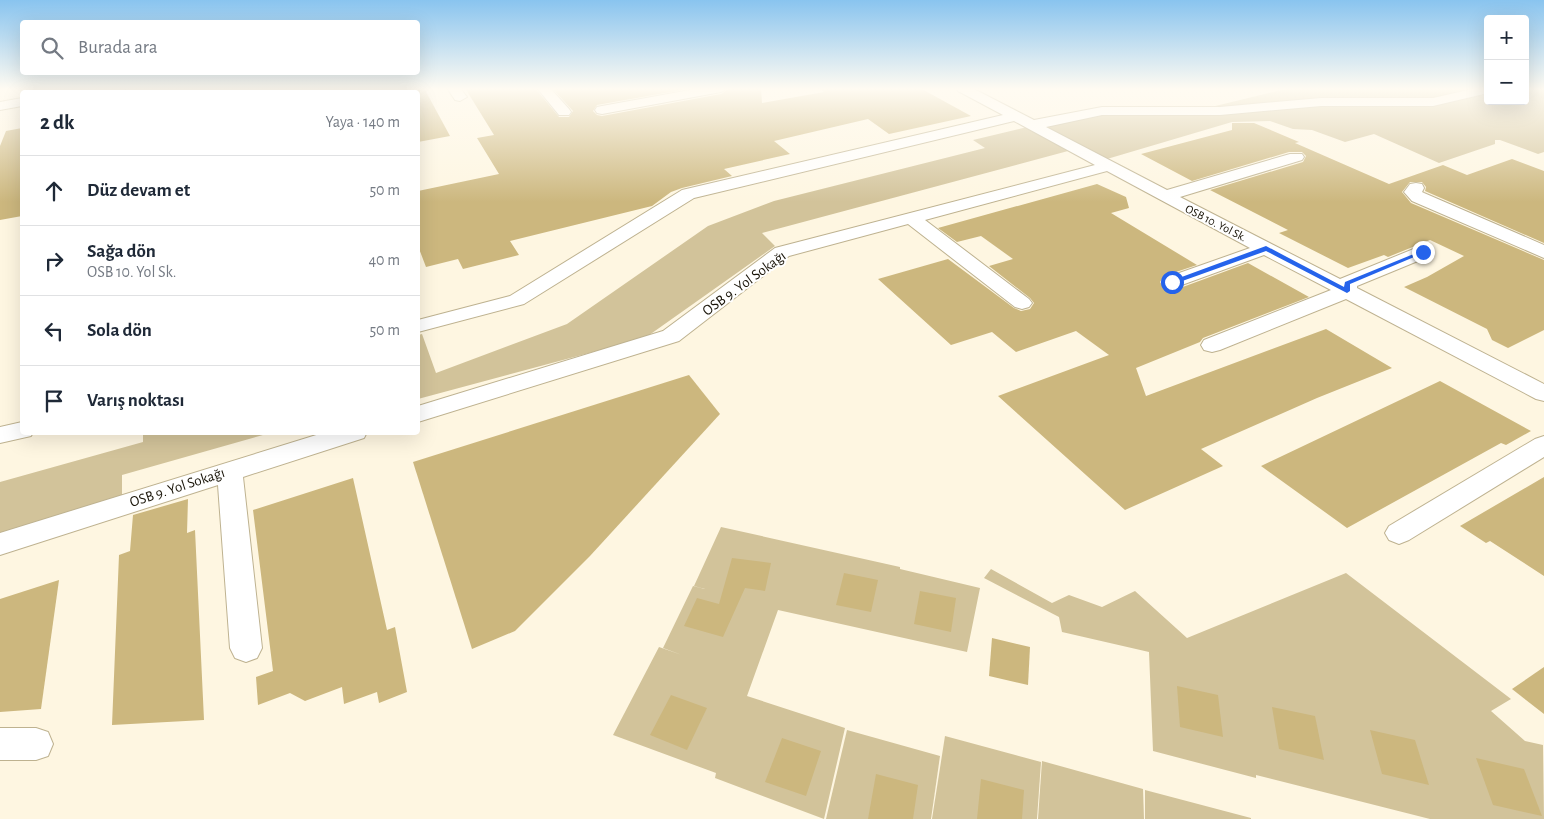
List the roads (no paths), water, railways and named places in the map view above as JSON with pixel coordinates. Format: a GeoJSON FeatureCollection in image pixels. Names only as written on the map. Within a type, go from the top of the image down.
{"type":"FeatureCollection","features":[{"type":"Feature","properties":{"kind":"street"},"geometry":{"type":"LineString","coordinates":[[420,325],[517,300],[688,194],[973,126]]}},
{"type":"Feature","properties":{"kind":"street","name":"OSB 10. Yol Sk."},"geometry":{"type":"LineString","coordinates":[[1035,126],[1544,394]]}},
{"type":"Feature","properties":{"kind":"street"},"geometry":{"type":"LineString","coordinates":[[1165,196],[1296,157]]}},
{"type":"Feature","properties":{"kind":"street","name":"OSB 9. Yol Sokağı"},"geometry":{"type":"LineString","coordinates":[[420,413],[671,336],[782,252],[1109,166]]}},
{"type":"Feature","properties":{"kind":"street"},"geometry":{"type":"LineString","coordinates":[[1416,188],[1412,192],[1418,197],[1544,252]]}},
{"type":"Feature","properties":{"kind":"street"},"geometry":{"type":"LineString","coordinates":[[911,218],[1022,303]]}},
{"type":"Feature","properties":{"kind":"street"},"geometry":{"type":"LineString","coordinates":[[1172,282],[1266,248]]}},
{"type":"Feature","properties":{"kind":"street"},"geometry":{"type":"LineString","coordinates":[[1212,345],[1347,291],[1347,283],[1423,252]]}},
{"type":"Feature","properties":{"kind":"street"},"geometry":{"type":"LineString","coordinates":[[1524,383],[1544,373]]}},
{"type":"Feature","properties":{"kind":"street"},"geometry":{"type":"LineString","coordinates":[[0,436],[20,431]]}},
{"type":"Feature","properties":{"kind":"street","name":"OSB 9. Yol Sokağı"},"geometry":{"type":"LineString","coordinates":[[0,544],[345,435]]}},
{"type":"Feature","properties":{"kind":"street"},"geometry":{"type":"LineString","coordinates":[[1399,533],[1544,445]]}},
{"type":"Feature","properties":{"kind":"street"},"geometry":{"type":"LineString","coordinates":[[230,471],[246,648]]}},
{"type":"Feature","properties":{"kind":"street"},"geometry":{"type":"LineString","coordinates":[[0,744],[36,744]]}}]}
